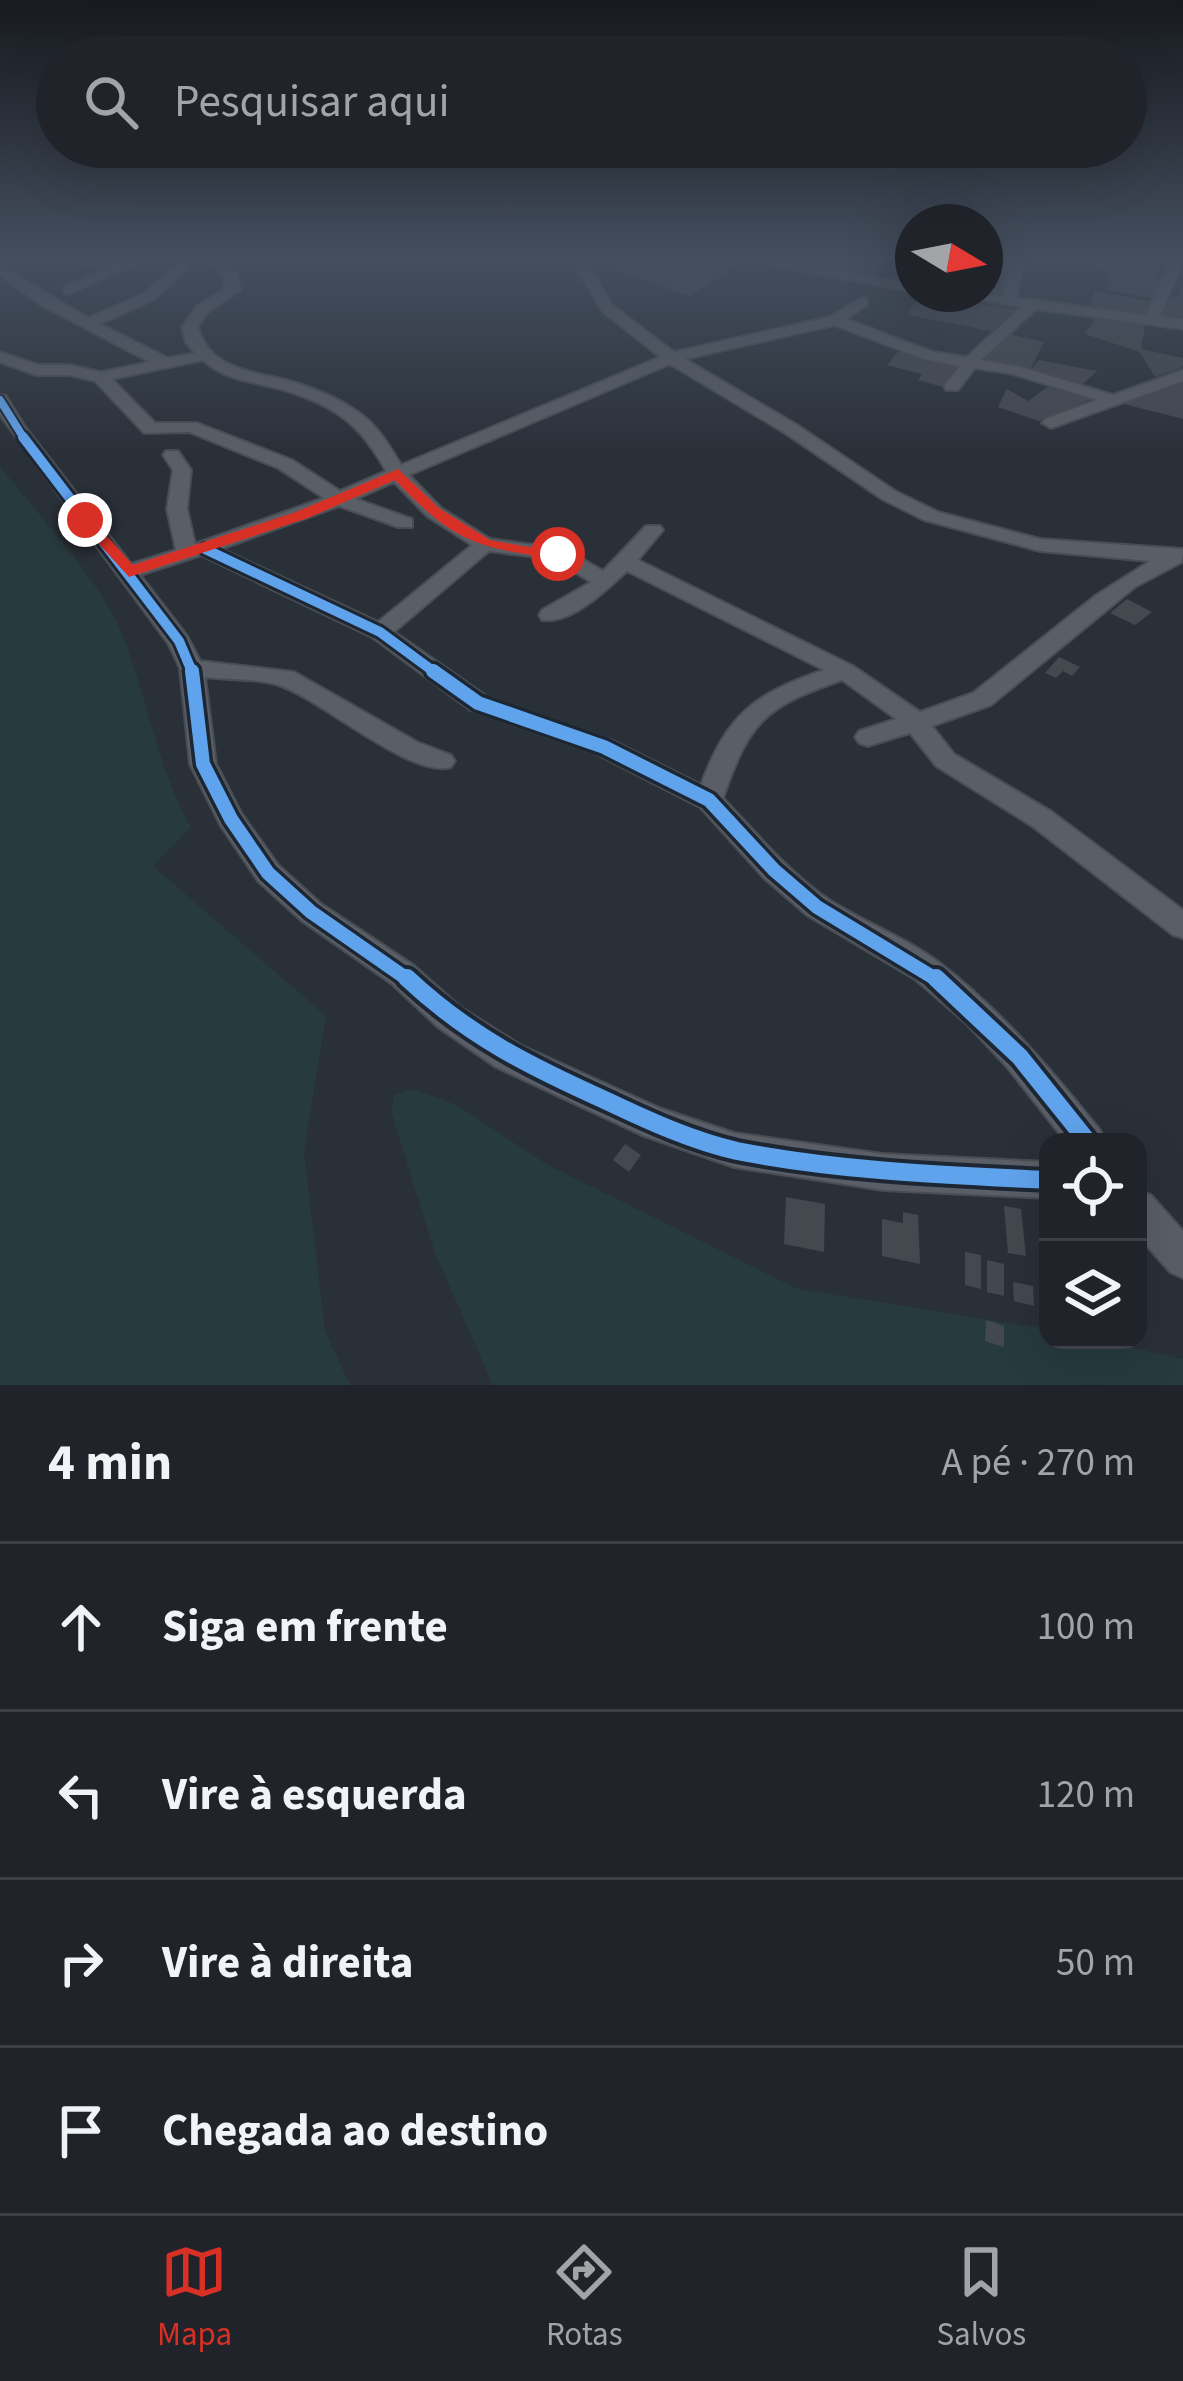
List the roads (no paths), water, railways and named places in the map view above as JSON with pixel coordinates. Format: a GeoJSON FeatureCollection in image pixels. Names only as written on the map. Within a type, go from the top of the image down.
{"type":"FeatureCollection","features":[{"type":"Feature","properties":{"kind":"street"},"geometry":{"type":"LineString","coordinates":[[87,325],[165,363]]}},
{"type":"Feature","properties":{"kind":"street"},"geometry":{"type":"LineString","coordinates":[[190,325],[190,337],[230,373],[289,386],[343,409],[374,433],[398,474],[434,512],[485,544],[558,554],[606,582]]}},
{"type":"Feature","properties":{"kind":"street"},"geometry":{"type":"LineString","coordinates":[[631,325],[674,357],[809,440],[862,482],[913,509],[1002,538],[1076,553],[1183,555]]}},
{"type":"Feature","properties":{"kind":"street"},"geometry":{"type":"LineString","coordinates":[[129,572],[339,499],[558,402],[674,357],[816,325]]}},
{"type":"Feature","properties":{"kind":"street"},"geometry":{"type":"LineString","coordinates":[[848,325],[930,356],[971,362],[1113,400]]}},
{"type":"Feature","properties":{"kind":"street"},"geometry":{"type":"LineString","coordinates":[[952,386],[1011,325]]}},
{"type":"Feature","properties":{"kind":"street"},"geometry":{"type":"LineString","coordinates":[[0,357],[35,370],[101,377],[206,356]]}},
{"type":"Feature","properties":{"kind":"street"},"geometry":{"type":"LineString","coordinates":[[1052,423],[1183,375]]}},
{"type":"Feature","properties":{"kind":"street"},"geometry":{"type":"LineString","coordinates":[[101,377],[150,429],[190,427],[285,464],[339,499],[405,523]]}},
{"type":"Feature","properties":{"kind":"street"},"geometry":{"type":"LineString","coordinates":[[0,400],[71,502],[171,628],[192,668],[190,685],[203,764],[268,873],[311,912],[402,974],[449,1017],[508,1056],[654,1123],[734,1150],[884,1172],[1039,1180]]}},
{"type":"Feature","properties":{"kind":"street"},"geometry":{"type":"LineString","coordinates":[[172,455],[182,470],[177,508],[196,551],[380,632],[478,703],[604,747],[709,800],[774,870],[817,907],[911,960],[977,1013],[1020,1057],[1081,1133]]}},
{"type":"Feature","properties":{"kind":"street"},"geometry":{"type":"LineString","coordinates":[[550,615],[606,582],[653,530]]}},
{"type":"Feature","properties":{"kind":"street"},"geometry":{"type":"LineString","coordinates":[[380,632],[485,544]]}},
{"type":"Feature","properties":{"kind":"street"},"geometry":{"type":"LineString","coordinates":[[868,737],[977,702],[1035,660],[1084,615],[1167,560],[1183,555]]}},
{"type":"Feature","properties":{"kind":"street"},"geometry":{"type":"LineString","coordinates":[[625,562],[845,670],[914,720],[945,760],[1042,819],[1183,926]]}},
{"type":"Feature","properties":{"kind":"street"},"geometry":{"type":"LineString","coordinates":[[192,668],[286,678],[408,748],[442,761]]}},
{"type":"Feature","properties":{"kind":"street"},"geometry":{"type":"LineString","coordinates":[[709,800],[728,741],[756,707],[845,670]]}},
{"type":"Feature","properties":{"kind":"street"},"geometry":{"type":"LineString","coordinates":[[1147,1218],[1183,1258]]}}]}
